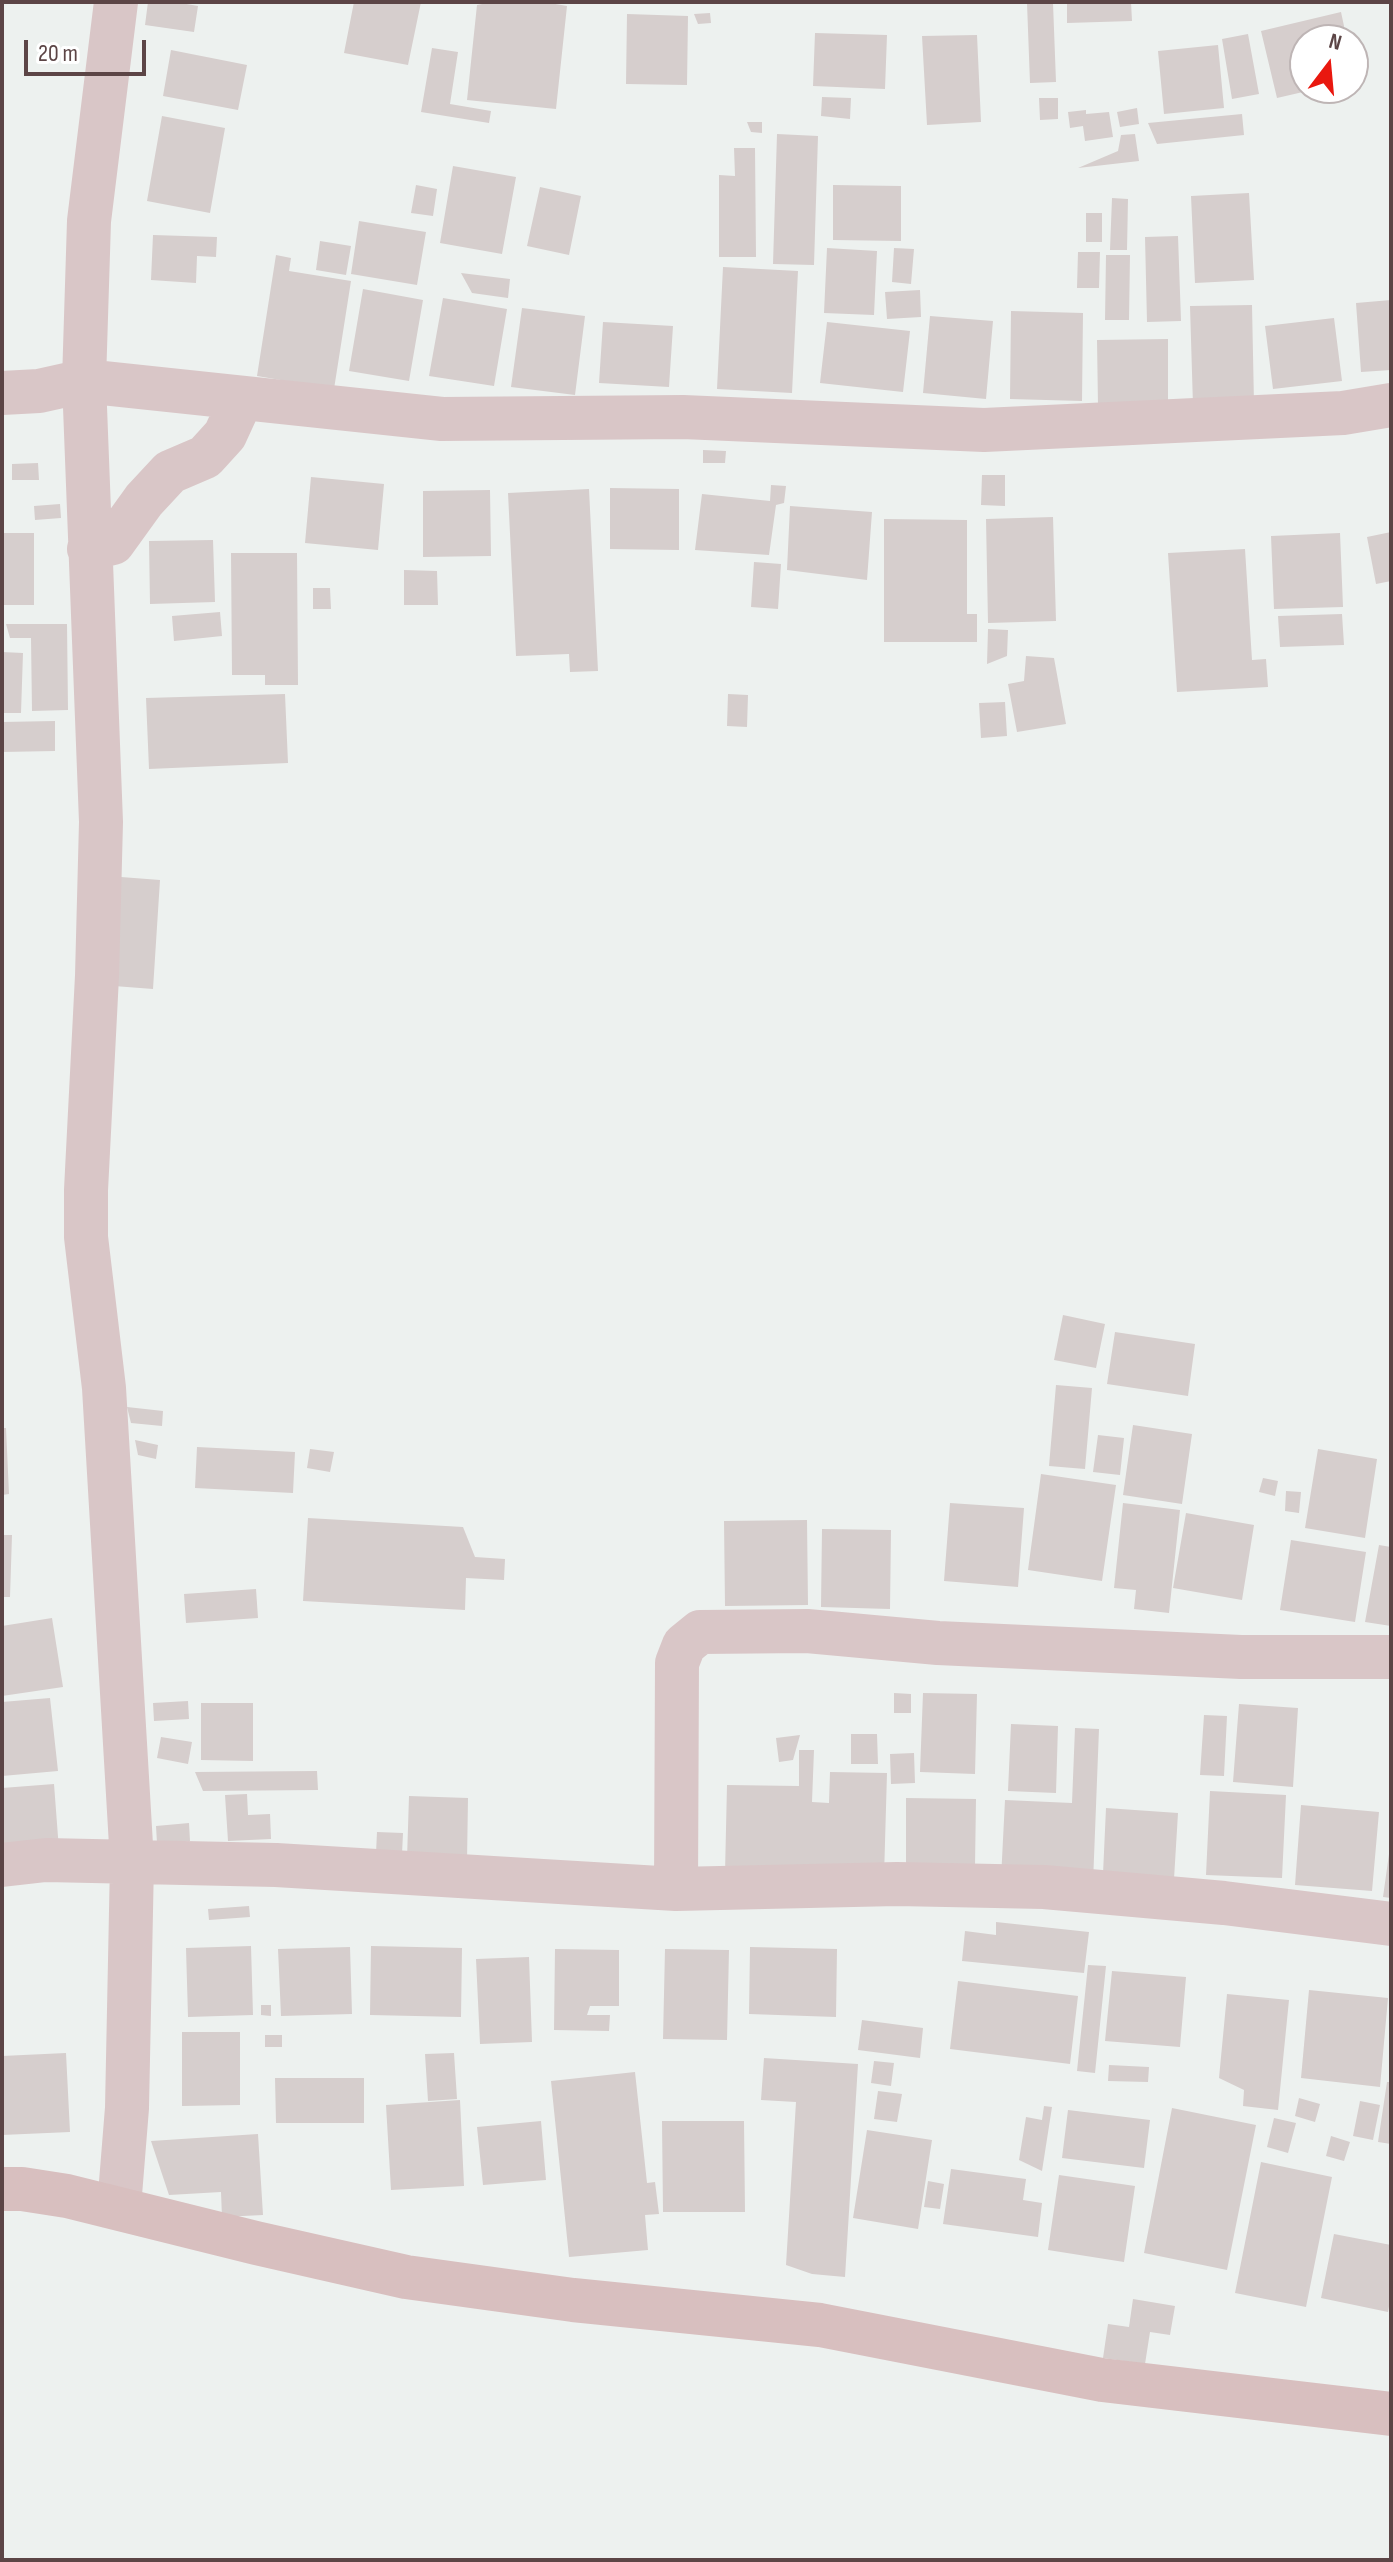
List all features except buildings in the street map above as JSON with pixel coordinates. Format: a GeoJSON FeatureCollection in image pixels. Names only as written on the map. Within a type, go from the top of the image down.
{"type":"FeatureCollection","features":[{"type":"Feature","properties":{"kind":"street"},"geometry":{"type":"LineString","coordinates":[[116,2],[89,221],[84,381],[101,822],[86,1237],[104,1388],[132,1862],[127,2108],[119,2207]]}},
{"type":"Feature","properties":{"kind":"street"},"geometry":{"type":"LineString","coordinates":[[2,393],[39,391],[84,381],[442,419],[683,417],[984,430],[1343,413],[1391,405]]}},
{"type":"Feature","properties":{"kind":"street"},"geometry":{"type":"LineString","coordinates":[[89,549],[113,543],[144,500],[170,472],[205,457],[225,435],[242,398]]}},
{"type":"Feature","properties":{"kind":"street"},"geometry":{"type":"LineString","coordinates":[[676,1889],[677,1663],[684,1645],[700,1632],[807,1631],[938,1643],[1241,1657],[1391,1657]]}},
{"type":"Feature","properties":{"kind":"street"},"geometry":{"type":"LineString","coordinates":[[2,1865],[46,1860],[276,1865],[676,1889],[897,1884],[1044,1887],[1224,1903],[1391,1924]]}},
{"type":"Feature","properties":{"kind":"street"},"geometry":{"type":"LineString","coordinates":[[2,2189],[22,2189],[119,2207],[256,2243],[406,2277],[573,2300],[820,2325],[1102,2380],[1391,2414]]}}]}
